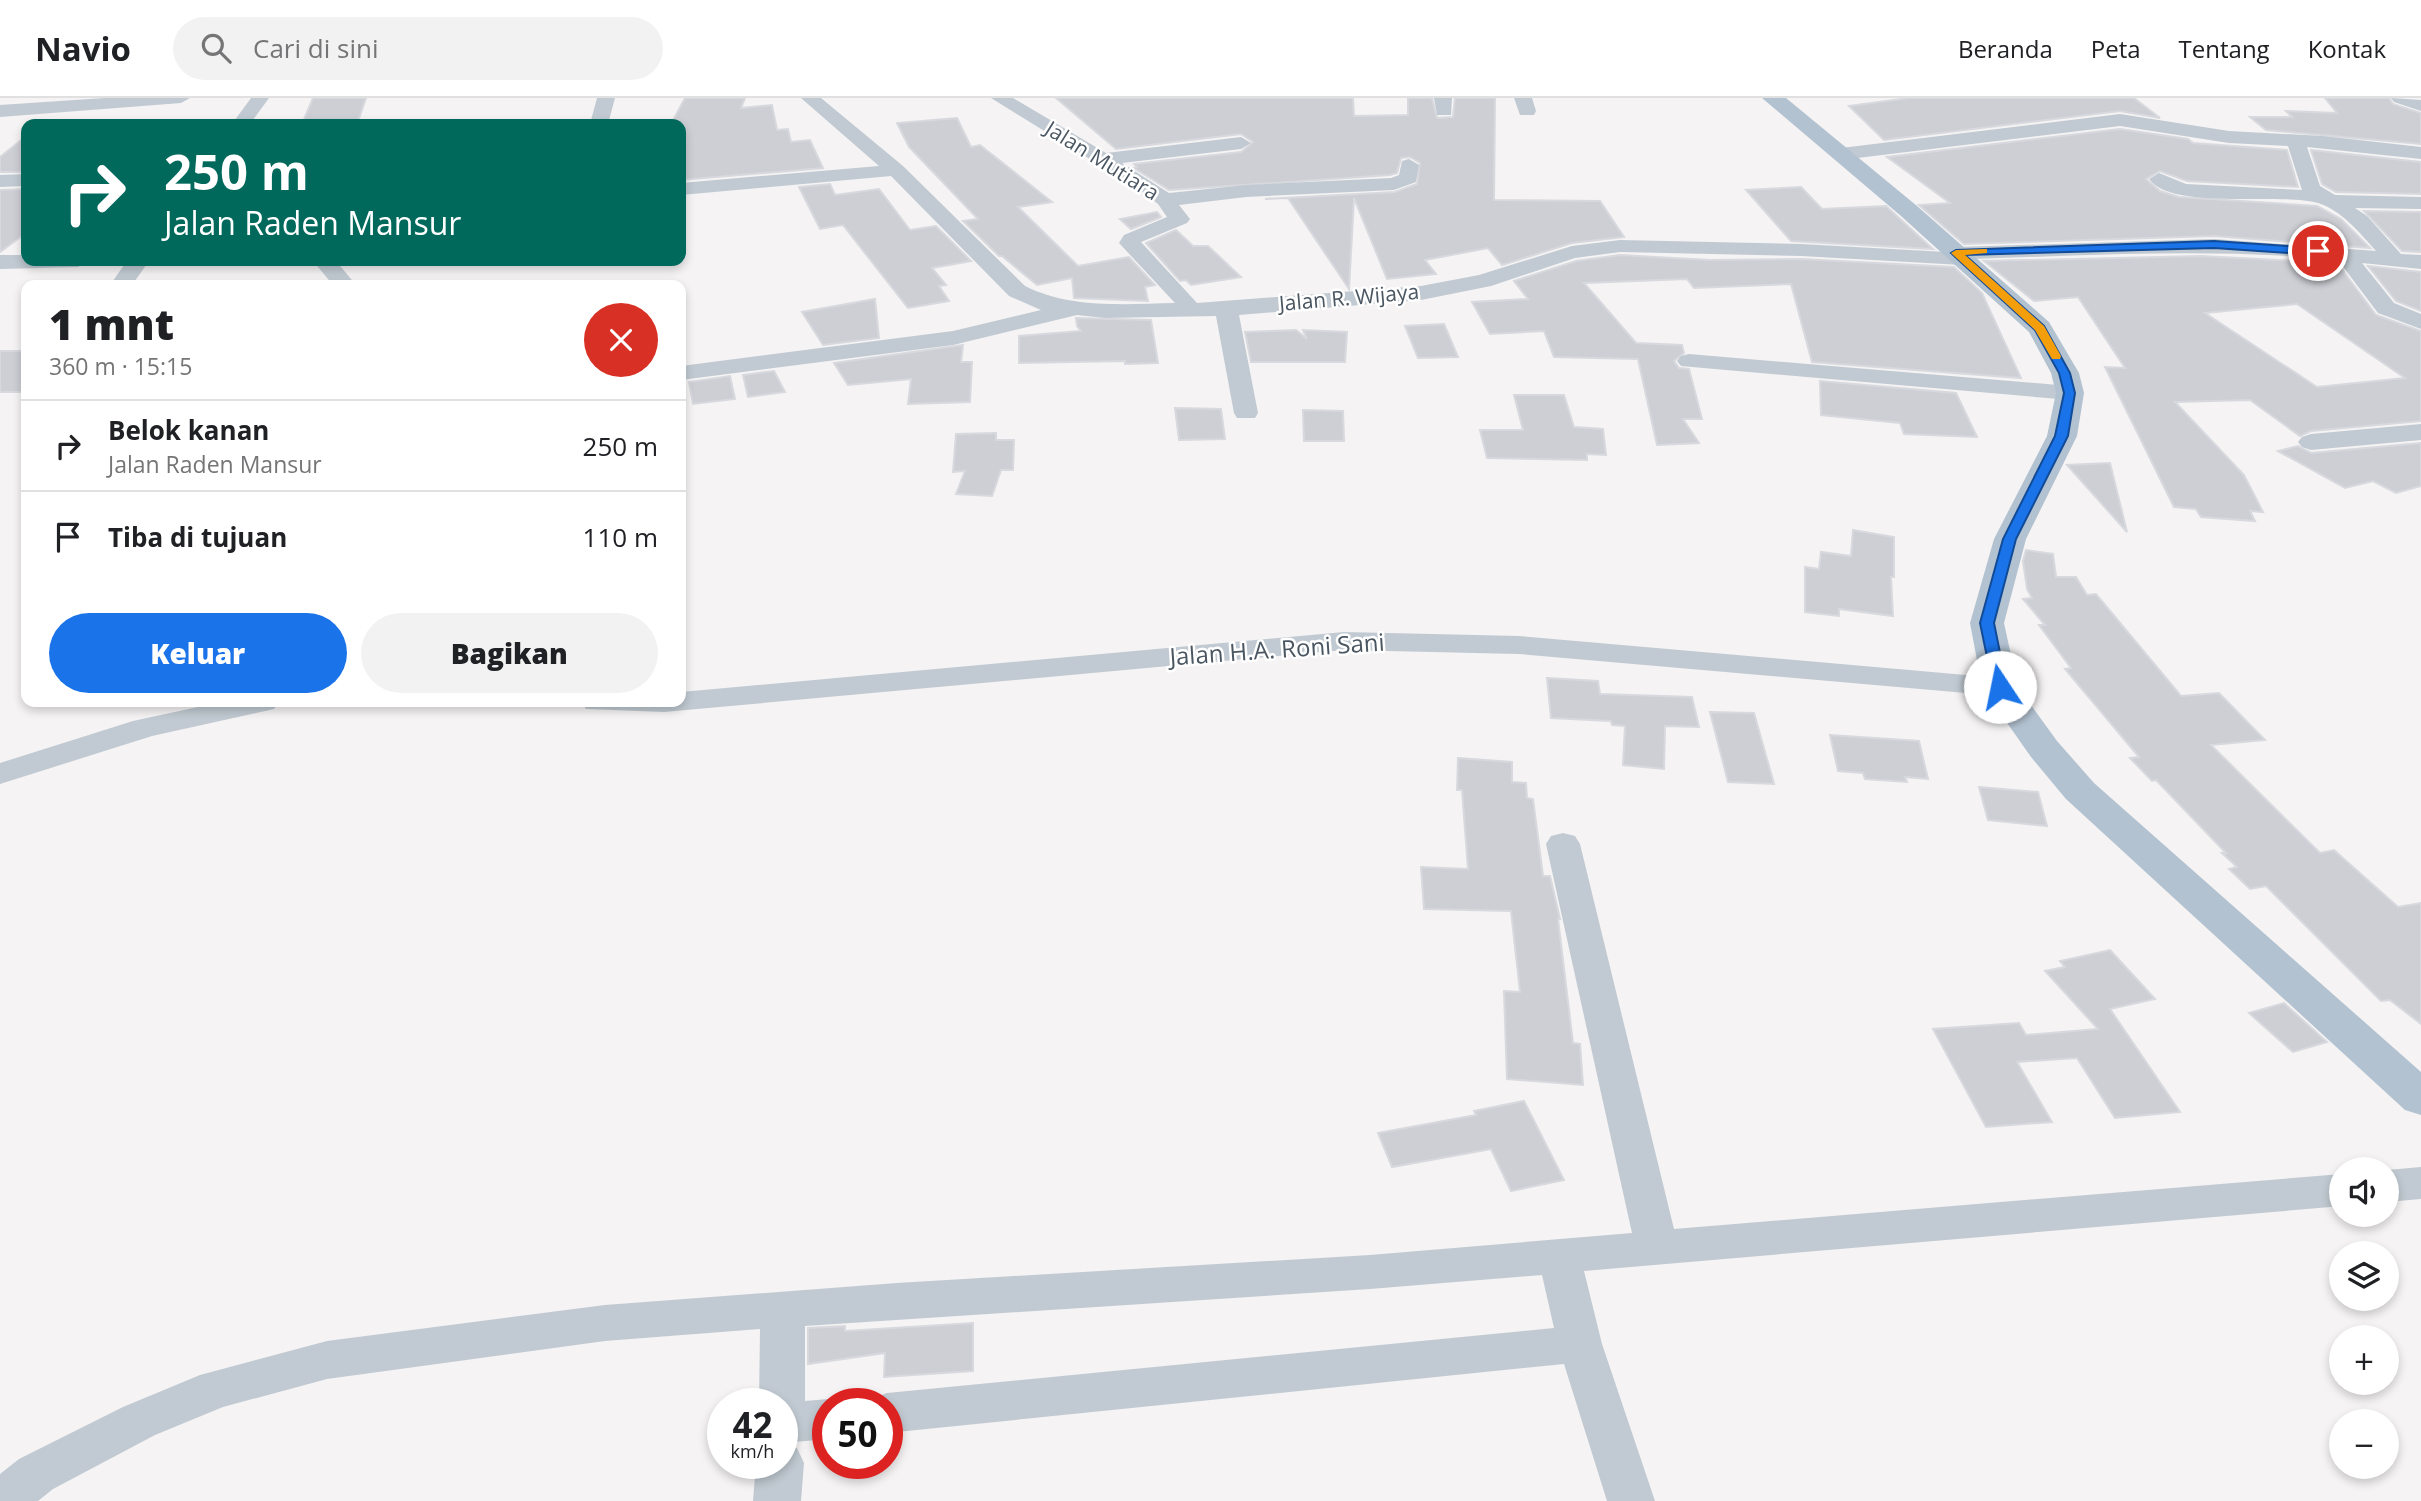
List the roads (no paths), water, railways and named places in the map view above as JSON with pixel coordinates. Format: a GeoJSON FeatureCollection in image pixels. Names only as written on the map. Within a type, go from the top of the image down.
{"type":"FeatureCollection","features":[{"type":"Feature","properties":{"kind":"main road"},"geometry":{"type":"LineString","coordinates":[[1773,98],[2040,328],[2065,373],[2070,393],[2062,436],[2010,539],[1987,623],[2000,687],[2044,749],[2080,791],[2421,1098]]}},
{"type":"Feature","properties":{"kind":"street"},"geometry":{"type":"LineString","coordinates":[[0,111],[181,98]]}},
{"type":"Feature","properties":{"kind":"street"},"geometry":{"type":"LineString","coordinates":[[245,119],[260,98]]}},
{"type":"Feature","properties":{"kind":"street"},"geometry":{"type":"LineString","coordinates":[[600,119],[606,98]]}},
{"type":"Feature","properties":{"kind":"street","name":"Jalan R. Wijaya"},"geometry":{"type":"LineString","coordinates":[[810,98],[896,170],[1017,291],[1043,304],[1075,308],[1226,309],[1421,293],[1483,281],[1572,252],[1620,246],[1959,256],[2214,244],[2421,262]]}},
{"type":"Feature","properties":{"kind":"street","name":"Jalan Mutiara"},"geometry":{"type":"LineString","coordinates":[[1000,98],[1165,200],[1180,219],[1131,239],[1130,243],[1181,295],[1191,310]]}},
{"type":"Feature","properties":{"kind":"street"},"geometry":{"type":"LineString","coordinates":[[2400,98],[2421,106]]}},
{"type":"Feature","properties":{"kind":"street"},"geometry":{"type":"LineString","coordinates":[[2100,105],[2120,120]]}},
{"type":"Feature","properties":{"kind":"street"},"geometry":{"type":"LineString","coordinates":[[1841,154],[2120,120],[2229,136],[2421,153]]}},
{"type":"Feature","properties":{"kind":"street"},"geometry":{"type":"LineString","coordinates":[[2297,141],[2306,179],[2323,199],[2360,220],[2394,258]]}},
{"type":"Feature","properties":{"kind":"street"},"geometry":{"type":"LineString","coordinates":[[1102,159],[1241,143]]}},
{"type":"Feature","properties":{"kind":"street"},"geometry":{"type":"LineString","coordinates":[[1165,200],[1246,191],[1394,184],[1409,178],[1409,165]]}},
{"type":"Feature","properties":{"kind":"street"},"geometry":{"type":"LineString","coordinates":[[686,189],[896,170]]}},
{"type":"Feature","properties":{"kind":"street"},"geometry":{"type":"LineString","coordinates":[[2159,179],[2186,190],[2421,203]]}},
{"type":"Feature","properties":{"kind":"street"},"geometry":{"type":"LineString","coordinates":[[0,181],[21,180]]}},
{"type":"Feature","properties":{"kind":"street"},"geometry":{"type":"LineString","coordinates":[[2344,254],[2386,308],[2421,322]]}},
{"type":"Feature","properties":{"kind":"street"},"geometry":{"type":"LineString","coordinates":[[0,282],[10,262]]}},
{"type":"Feature","properties":{"kind":"street"},"geometry":{"type":"LineString","coordinates":[[328,266],[341,280]]}},
{"type":"Feature","properties":{"kind":"street"},"geometry":{"type":"LineString","coordinates":[[686,372],[953,338],[1075,308]]}},
{"type":"Feature","properties":{"kind":"street"},"geometry":{"type":"LineString","coordinates":[[1226,309],[1246,413]]}},
{"type":"Feature","properties":{"kind":"street"},"geometry":{"type":"LineString","coordinates":[[1689,361],[2070,393]]}},
{"type":"Feature","properties":{"kind":"street"},"geometry":{"type":"LineString","coordinates":[[2311,442],[2421,432]]}},
{"type":"Feature","properties":{"kind":"street","name":"Jalan H.A. Roni Sani"},"geometry":{"type":"LineString","coordinates":[[686,702],[1344,641],[1519,645],[2000,687]]}},
{"type":"Feature","properties":{"kind":"street"},"geometry":{"type":"LineString","coordinates":[[0,774],[144,727],[239,707]]}},
{"type":"Feature","properties":{"kind":"street"},"geometry":{"type":"LineString","coordinates":[[1563,844],[1657,1249]]}},
{"type":"Feature","properties":{"kind":"street"},"geometry":{"type":"LineString","coordinates":[[2399,1185],[2421,1183]]}},
{"type":"Feature","properties":{"kind":"street"},"geometry":{"type":"LineString","coordinates":[[4,1501],[36,1474],[139,1421],[216,1389],[327,1360],[605,1323],[1370,1272],[2329,1191]]}},
{"type":"Feature","properties":{"kind":"street"},"geometry":{"type":"LineString","coordinates":[[1559,1257],[1580,1344],[1631,1501]]}},
{"type":"Feature","properties":{"kind":"street"},"geometry":{"type":"LineString","coordinates":[[782,1388],[783,1310]]}},
{"type":"Feature","properties":{"kind":"street"},"geometry":{"type":"LineString","coordinates":[[903,1411],[1580,1344]]}},
{"type":"Feature","properties":{"kind":"street"},"geometry":{"type":"LineString","coordinates":[[777,1501],[779,1479]]}}]}
